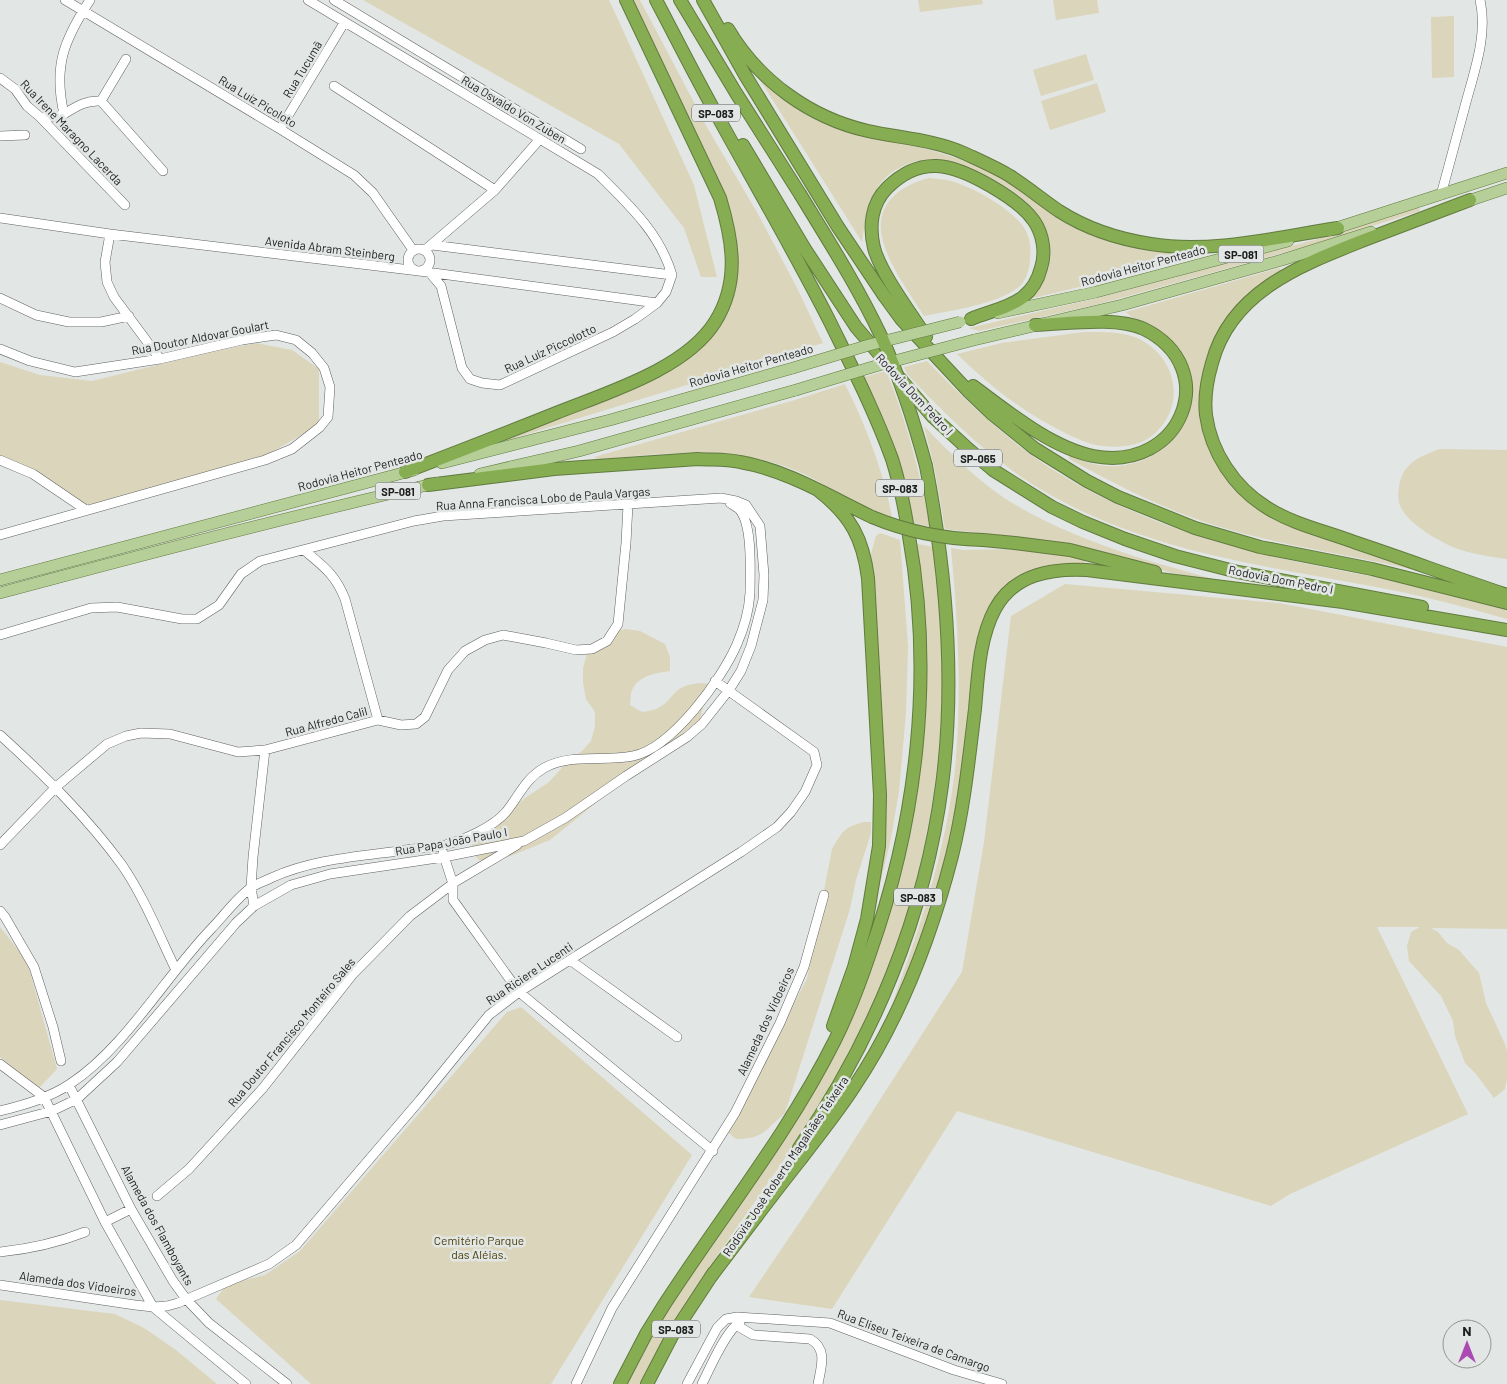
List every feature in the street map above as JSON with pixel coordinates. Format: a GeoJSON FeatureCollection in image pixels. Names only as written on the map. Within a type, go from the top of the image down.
{"type":"FeatureCollection","features":[{"type":"Feature","properties":{"kind":"highway"},"geometry":{"type":"LineString","coordinates":[[405,472],[535,422],[648,375],[690,350],[715,322],[729,288],[732,267],[732,245],[728,223],[720,198],[626,0]]}},
{"type":"Feature","properties":{"kind":"highway","name":"Rodovia José Roberto Magalhães Teixeira"},"geometry":{"type":"LineString","coordinates":[[620,1384],[646,1334],[664,1305],[812,1083],[841,1028],[861,978],[897,868],[910,804],[918,726],[920,673],[918,596],[902,498],[893,464],[859,380],[779,225],[711,104],[657,0]]}},
{"type":"Feature","properties":{"kind":"highway","name":"Rodovia Dom Pedro I"},"geometry":{"type":"LineString","coordinates":[[657,0],[805,249],[856,328],[932,416],[993,470],[1052,507],[1083,522],[1175,556],[1238,572],[1370,596],[1507,629]]}},
{"type":"Feature","properties":{"kind":"highway","name":"Rodovia José Roberto Magalhães Teixeira"},"geometry":{"type":"LineString","coordinates":[[647,1384],[672,1336],[839,1087],[855,1059],[879,1008],[894,971],[923,881],[942,786],[946,748],[948,690],[946,615],[934,510],[926,466],[915,425],[899,379],[881,336],[867,309],[800,194],[680,0]]}},
{"type":"Feature","properties":{"kind":"highway"},"geometry":{"type":"LineString","coordinates":[[703,0],[750,83],[866,270],[901,319],[945,364],[969,392],[991,413],[1034,448],[1087,481],[1154,512],[1195,528],[1260,547],[1372,569],[1507,603]]}},
{"type":"Feature","properties":{"kind":"highway"},"geometry":{"type":"LineString","coordinates":[[711,0],[735,41],[754,64],[776,86],[797,102],[817,113],[866,130],[942,146],[964,153],[1010,176],[1060,212],[1095,230],[1152,244],[1190,247],[1234,244],[1338,228]]}},
{"type":"Feature","properties":{"kind":"highway"},"geometry":{"type":"LineString","coordinates":[[966,320],[1022,298],[1031,289],[1038,279],[1042,265],[1044,252],[1041,235],[1034,221],[1024,209],[982,181],[938,166],[907,172],[881,194],[875,206],[872,220],[874,250],[882,268],[945,364],[1033,429],[1055,441],[1093,456],[1130,457],[1146,452],[1159,444],[1172,432],[1180,417],[1184,402],[1186,390],[1185,377],[1180,364],[1170,349],[1158,338],[1143,328],[1110,322],[1034,325]]}},
{"type":"Feature","properties":{"kind":"highway"},"geometry":{"type":"LineString","coordinates":[[1470,200],[1310,262],[1270,284],[1240,310],[1221,339],[1209,373],[1206,409],[1213,444],[1226,468],[1243,489],[1266,507],[1302,524],[1507,595]]}},
{"type":"Feature","properties":{"kind":"highway"},"geometry":{"type":"LineString","coordinates":[[428,485],[554,469],[698,459],[739,462],[758,466],[799,481],[872,518],[931,536],[1015,543],[1078,552],[1213,586]]}},
{"type":"Feature","properties":{"kind":"highway"},"geometry":{"type":"LineString","coordinates":[[782,1130],[836,1018],[851,977],[867,919],[879,846],[879,777],[866,561],[857,534],[849,520],[833,502],[819,491]]}},
{"type":"Feature","properties":{"kind":"highway"},"geometry":{"type":"LineString","coordinates":[[710,1278],[854,1087],[884,1036],[912,977],[934,920],[952,855],[965,790],[988,624],[1004,596],[1016,585],[1030,576],[1055,570],[1087,570],[1343,602],[1507,629]]}},
{"type":"Feature","properties":{"kind":"main road","name":"Rodovia Heitor Penteado"},"geometry":{"type":"LineString","coordinates":[[0,580],[405,472],[610,420],[870,345],[966,320],[1096,292],[1338,228],[1507,173]]}},
{"type":"Feature","properties":{"kind":"main road","name":"SP-081"},"geometry":{"type":"LineString","coordinates":[[0,593],[330,507],[579,451],[880,365],[1034,325],[1122,305],[1273,263],[1507,188]]}},
{"type":"Feature","properties":{"kind":"street","name":"Rua Luíz Picoloto"},"geometry":{"type":"LineString","coordinates":[[65,0],[354,175],[373,193],[413,250]]}},
{"type":"Feature","properties":{"kind":"street"},"geometry":{"type":"LineString","coordinates":[[64,114],[58,81],[63,52],[74,24],[90,0]]}},
{"type":"Feature","properties":{"kind":"street","name":"Rua Osvaldo Von Zuben"},"geometry":{"type":"LineString","coordinates":[[308,0],[598,174],[637,212],[668,261],[672,275]]}},
{"type":"Feature","properties":{"kind":"street","name":"Rua Osvaldo Von Zuben"},"geometry":{"type":"LineString","coordinates":[[334,0],[581,148]]}},
{"type":"Feature","properties":{"kind":"street"},"geometry":{"type":"LineString","coordinates":[[1440,195],[1478,58],[1482,33],[1480,0]]}},
{"type":"Feature","properties":{"kind":"street","name":"Rua Tucumã"},"geometry":{"type":"LineString","coordinates":[[280,129],[344,23]]}},
{"type":"Feature","properties":{"kind":"street"},"geometry":{"type":"LineString","coordinates":[[101,101],[126,59]]}},
{"type":"Feature","properties":{"kind":"street","name":"Rua Irene Maragno Lacerda"},"geometry":{"type":"LineString","coordinates":[[0,78],[15,89],[27,106],[40,116],[125,205]]}},
{"type":"Feature","properties":{"kind":"street"},"geometry":{"type":"LineString","coordinates":[[334,86],[495,190]]}},
{"type":"Feature","properties":{"kind":"street"},"geometry":{"type":"LineString","coordinates":[[40,116],[54,117],[64,114],[83,102],[91,100],[101,101],[163,171]]}},
{"type":"Feature","properties":{"kind":"street"},"geometry":{"type":"LineString","coordinates":[[0,136],[25,135]]}},
{"type":"Feature","properties":{"kind":"street"},"geometry":{"type":"LineString","coordinates":[[540,139],[495,190],[428,248],[430,260],[428,266],[419,271],[409,265],[409,254],[413,250],[428,248],[672,275],[666,292],[657,303]]}},
{"type":"Feature","properties":{"kind":"street","name":"Avenida Abram Steinberg"},"geometry":{"type":"LineString","coordinates":[[0,218],[110,234],[419,271],[657,303]]}},
{"type":"Feature","properties":{"kind":"street"},"geometry":{"type":"LineString","coordinates":[[110,234],[105,262],[107,282],[114,296],[160,359]]}},
{"type":"Feature","properties":{"kind":"street","name":"Rua Luíz Piccolotto"},"geometry":{"type":"LineString","coordinates":[[430,273],[441,286],[462,368],[470,379],[482,383],[500,385],[613,332],[636,319],[657,303]]}},
{"type":"Feature","properties":{"kind":"street"},"geometry":{"type":"LineString","coordinates":[[0,298],[36,315],[68,322],[101,322],[129,316]]}},
{"type":"Feature","properties":{"kind":"street","name":"Rua Doutor Aldovar Goulart"},"geometry":{"type":"LineString","coordinates":[[0,349],[30,361],[75,372],[160,359],[242,340],[276,335],[296,340],[312,353],[324,368],[330,387],[328,417],[320,427],[292,448],[265,460],[0,535]]}},
{"type":"Feature","properties":{"kind":"street"},"geometry":{"type":"LineString","coordinates":[[0,460],[33,474],[86,510]]}},
{"type":"Feature","properties":{"kind":"street","name":"Rua Anna Francisca Lobo de Paula Vargas"},"geometry":{"type":"LineString","coordinates":[[0,635],[90,608],[117,607],[182,619],[196,619],[219,605],[242,574],[260,561],[414,521],[443,516],[721,498]]}},
{"type":"Feature","properties":{"kind":"street","name":"Rua Papa João Paulo I"},"geometry":{"type":"LineString","coordinates":[[0,1111],[44,1097],[69,1085],[89,1069],[124,1034],[196,945],[251,888],[282,873],[316,862],[441,845],[487,828],[505,814],[525,784],[546,767],[570,759],[610,759],[637,755],[656,745],[677,729],[691,714],[715,681],[736,646],[746,622],[750,588],[749,538],[746,521],[738,508],[721,498]]}},
{"type":"Feature","properties":{"kind":"street","name":"Rua Papa João Paulo I"},"geometry":{"type":"LineString","coordinates":[[0,1125],[52,1111],[77,1099],[117,1062],[236,923],[254,906],[291,885],[330,874],[444,857],[524,841],[565,818],[687,737],[702,724],[742,671],[751,646],[763,600],[764,575],[760,526],[746,505],[721,498]]}},
{"type":"Feature","properties":{"kind":"street","name":"Rua Alfredo Calil"},"geometry":{"type":"LineString","coordinates":[[0,845],[56,787],[107,744],[126,736],[141,733],[170,734],[238,752],[265,750],[378,720],[401,725],[416,724],[424,716],[448,670],[465,651],[485,640],[503,635],[576,650],[592,649],[607,641],[618,624],[628,505]]}},
{"type":"Feature","properties":{"kind":"street"},"geometry":{"type":"LineString","coordinates":[[304,550],[330,572],[346,599],[378,720]]}},
{"type":"Feature","properties":{"kind":"street","name":"Rua Riciere Lucenti"},"geometry":{"type":"LineString","coordinates":[[153,1307],[167,1306],[186,1299],[269,1264],[296,1245],[420,1100],[489,1015],[519,992],[741,852],[777,827],[791,812],[806,792],[817,765],[814,752],[715,681]]}},
{"type":"Feature","properties":{"kind":"street"},"geometry":{"type":"LineString","coordinates":[[0,735],[56,787],[122,866],[141,899],[176,970]]}},
{"type":"Feature","properties":{"kind":"street"},"geometry":{"type":"LineString","coordinates":[[254,906],[251,888],[253,856],[265,750]]}},
{"type":"Feature","properties":{"kind":"street","name":"Rua Doutor Francisco Monteiro Sales"},"geometry":{"type":"LineString","coordinates":[[156,1196],[189,1169],[263,1088],[353,974],[410,916],[453,884],[524,841]]}},
{"type":"Feature","properties":{"kind":"street"},"geometry":{"type":"LineString","coordinates":[[441,845],[453,884],[453,900],[519,992],[713,1151]]}},
{"type":"Feature","properties":{"kind":"street","name":"Alameda dos Vidoeiros"},"geometry":{"type":"LineString","coordinates":[[576,1384],[612,1308],[651,1244],[713,1151],[735,1113],[783,1015],[804,967],[824,896]]}},
{"type":"Feature","properties":{"kind":"street"},"geometry":{"type":"LineString","coordinates":[[0,911],[6,917],[34,967],[61,1061]]}},
{"type":"Feature","properties":{"kind":"street"},"geometry":{"type":"LineString","coordinates":[[570,960],[677,1037]]}},
{"type":"Feature","properties":{"kind":"street"},"geometry":{"type":"LineString","coordinates":[[0,1064],[44,1097],[105,1222],[153,1307],[246,1384]]}},
{"type":"Feature","properties":{"kind":"street","name":"Alameda dos Flamboyants"},"geometry":{"type":"LineString","coordinates":[[69,1085],[131,1209],[173,1281],[186,1299],[209,1323],[287,1384]]}},
{"type":"Feature","properties":{"kind":"street"},"geometry":{"type":"LineString","coordinates":[[105,1222],[131,1209]]}},
{"type":"Feature","properties":{"kind":"street"},"geometry":{"type":"LineString","coordinates":[[0,1252],[22,1250],[64,1240],[85,1232]]}},
{"type":"Feature","properties":{"kind":"street","name":"Alameda dos Vidoeiros"},"geometry":{"type":"LineString","coordinates":[[0,1285],[153,1307]]}},
{"type":"Feature","properties":{"kind":"street","name":"Rua Eliseu Teixeira de Camargo"},"geometry":{"type":"LineString","coordinates":[[693,1372],[717,1328],[726,1319],[737,1316],[830,1323],[954,1370],[1002,1384]]}},
{"type":"Feature","properties":{"kind":"street"},"geometry":{"type":"LineString","coordinates":[[687,1384],[693,1372],[703,1381],[727,1336],[736,1325],[757,1318]]}},
{"type":"Feature","properties":{"kind":"street"},"geometry":{"type":"LineString","coordinates":[[736,1325],[753,1335],[810,1339],[817,1343],[821,1350],[822,1361],[818,1384]]}},
{"type":"Feature","properties":{"kind":"green space"},"geometry":{"type":"Polygon","coordinates":[[[363,0],[609,0],[694,185],[717,277],[701,277],[684,228],[619,144],[363,0]]]}},
{"type":"Feature","properties":{"kind":"green space"},"geometry":{"type":"Polygon","coordinates":[[[631,0],[640,0],[708,129],[758,214],[797,288],[823,343],[508,440],[504,438],[598,401],[713,331],[736,240],[631,0]]]}},
{"type":"Feature","properties":{"kind":"green space"},"geometry":{"type":"Polygon","coordinates":[[[918,0],[982,0],[983,4],[920,12],[918,0]]]}},
{"type":"Feature","properties":{"kind":"green space"},"geometry":{"type":"Polygon","coordinates":[[[1053,0],[1097,0],[1099,13],[1056,20],[1053,0]]]}},
{"type":"Feature","properties":{"kind":"green space"},"geometry":{"type":"Polygon","coordinates":[[[1454,16],[1454,77],[1432,78],[1431,17],[1454,16]]]}},
{"type":"Feature","properties":{"kind":"green space"},"geometry":{"type":"Polygon","coordinates":[[[1086,54],[1094,80],[1041,96],[1033,70],[1086,54]]]}},
{"type":"Feature","properties":{"kind":"green space"},"geometry":{"type":"Polygon","coordinates":[[[764,81],[783,96],[914,145],[973,163],[1013,185],[1066,221],[1194,252],[1197,255],[1109,280],[1029,299],[1044,281],[1050,259],[1050,244],[1040,218],[1022,198],[998,181],[962,165],[938,159],[913,162],[898,168],[885,178],[869,205],[862,242],[762,83],[764,81]]]}},
{"type":"Feature","properties":{"kind":"green space"},"geometry":{"type":"Polygon","coordinates":[[[1097,83],[1106,112],[1050,130],[1041,101],[1097,83]]]}},
{"type":"Feature","properties":{"kind":"green space"},"geometry":{"type":"Polygon","coordinates":[[[929,178],[951,181],[982,194],[1004,208],[1021,223],[1027,234],[1030,250],[1028,272],[1021,285],[1012,292],[988,302],[924,316],[890,261],[881,229],[885,208],[891,199],[907,186],[929,178]]]}},
{"type":"Feature","properties":{"kind":"green space"},"geometry":{"type":"Polygon","coordinates":[[[1419,207],[1420,211],[1315,244],[1099,304],[979,331],[969,328],[1098,298],[1314,240],[1419,207]]]}},
{"type":"Feature","properties":{"kind":"green space"},"geometry":{"type":"Polygon","coordinates":[[[1279,268],[1283,271],[1209,354],[1211,452],[1229,484],[1243,498],[1260,510],[1276,519],[1410,565],[1410,569],[1287,544],[1195,519],[1122,487],[1069,459],[1069,455],[1098,465],[1113,466],[1128,465],[1142,461],[1167,445],[1177,435],[1185,422],[1190,408],[1192,393],[1190,373],[1184,359],[1174,343],[1164,334],[1126,312],[1279,268]]]}},
{"type":"Feature","properties":{"kind":"green space"},"geometry":{"type":"Polygon","coordinates":[[[1084,332],[1118,333],[1131,336],[1150,346],[1161,357],[1173,382],[1174,396],[1171,410],[1164,423],[1148,439],[1136,444],[1116,447],[1093,444],[1075,438],[1022,408],[995,388],[957,354],[1002,343],[1084,332]]]}},
{"type":"Feature","properties":{"kind":"green space"},"geometry":{"type":"Polygon","coordinates":[[[256,343],[292,350],[319,369],[319,425],[263,457],[85,506],[0,458],[0,362],[40,375],[92,381],[206,353],[256,343]]]}},
{"type":"Feature","properties":{"kind":"green space"},"geometry":{"type":"Polygon","coordinates":[[[927,361],[984,417],[1030,454],[1085,489],[1125,508],[1166,525],[1251,551],[1392,580],[1507,608],[1507,619],[1405,593],[1196,551],[1112,524],[1072,506],[1032,484],[1014,472],[966,433],[907,374],[904,367],[927,361]]]}},
{"type":"Feature","properties":{"kind":"green space"},"geometry":{"type":"Polygon","coordinates":[[[886,371],[912,448],[930,527],[914,523],[894,451],[864,377],[886,371]]]}},
{"type":"Feature","properties":{"kind":"green space"},"geometry":{"type":"Polygon","coordinates":[[[845,384],[873,449],[884,482],[892,517],[849,500],[799,472],[769,461],[745,456],[672,453],[599,460],[594,457],[795,400],[845,384]]]}},
{"type":"Feature","properties":{"kind":"green space"},"geometry":{"type":"Polygon","coordinates":[[[924,426],[980,480],[1005,499],[1045,521],[1127,554],[1240,586],[1172,573],[1079,546],[945,529],[935,471],[924,426]]]}},
{"type":"Feature","properties":{"kind":"green space"},"geometry":{"type":"Polygon","coordinates":[[[1440,449],[1507,450],[1507,559],[1476,554],[1451,546],[1424,531],[1408,518],[1403,510],[1399,503],[1398,493],[1403,473],[1419,458],[1440,449]]]}},
{"type":"Feature","properties":{"kind":"green space"},"geometry":{"type":"Polygon","coordinates":[[[880,533],[900,540],[908,646],[906,713],[899,791],[891,838],[877,897],[870,557],[876,536],[880,533]]]}},
{"type":"Feature","properties":{"kind":"green space"},"geometry":{"type":"Polygon","coordinates":[[[917,544],[934,547],[941,636],[941,717],[937,768],[929,821],[918,873],[904,924],[887,974],[866,1022],[824,1099],[700,1281],[680,1312],[640,1384],[626,1384],[651,1335],[798,1115],[902,865],[923,601],[917,544]]]}},
{"type":"Feature","properties":{"kind":"green space"},"geometry":{"type":"Polygon","coordinates":[[[951,548],[963,550],[1022,549],[1086,559],[1084,564],[1067,564],[1037,569],[1012,581],[1002,590],[984,619],[963,771],[943,876],[923,937],[896,1000],[892,1004],[931,888],[945,829],[955,769],[959,686],[956,603],[951,548]]]}},
{"type":"Feature","properties":{"kind":"green space"},"geometry":{"type":"Polygon","coordinates":[[[1065,584],[1279,603],[1507,647],[1507,929],[1431,928],[1438,932],[1447,943],[1459,950],[1479,973],[1486,1003],[1507,1051],[1505,1089],[1494,1098],[1465,1063],[1455,1036],[1453,1021],[1441,996],[1409,961],[1407,946],[1411,932],[1420,927],[1377,927],[1468,1114],[1290,1194],[1271,1206],[957,1111],[832,1309],[749,1297],[835,1170],[962,972],[984,842],[1011,616],[1065,584]]]}},
{"type":"Feature","properties":{"kind":"green space"},"geometry":{"type":"Polygon","coordinates":[[[626,629],[640,631],[665,644],[670,657],[670,671],[649,675],[640,680],[631,692],[630,705],[642,712],[656,709],[685,686],[701,683],[709,684],[700,719],[550,840],[494,861],[479,860],[470,849],[476,837],[525,798],[549,782],[569,760],[582,751],[591,741],[595,726],[595,712],[586,699],[583,683],[583,668],[587,654],[611,632],[626,629]]]}},
{"type":"Feature","properties":{"kind":"green space"},"geometry":{"type":"Polygon","coordinates":[[[864,822],[871,822],[871,833],[856,880],[850,909],[785,1113],[759,1135],[745,1139],[736,1139],[725,1130],[807,979],[832,849],[844,831],[864,822]]]}},
{"type":"Feature","properties":{"kind":"green space"},"geometry":{"type":"Polygon","coordinates":[[[0,927],[27,961],[57,1069],[38,1089],[0,1057],[0,927]]]}},
{"type":"Feature","properties":{"kind":"green space","name":"Cemitério Parque das Aléias."},"geometry":{"type":"Polygon","coordinates":[[[521,1007],[692,1155],[551,1384],[311,1384],[216,1299],[226,1285],[265,1275],[300,1251],[507,1012],[521,1007]]]}},
{"type":"Feature","properties":{"kind":"green space"},"geometry":{"type":"Polygon","coordinates":[[[0,1300],[115,1314],[144,1328],[176,1350],[217,1384],[0,1384],[0,1300]]]}}]}
